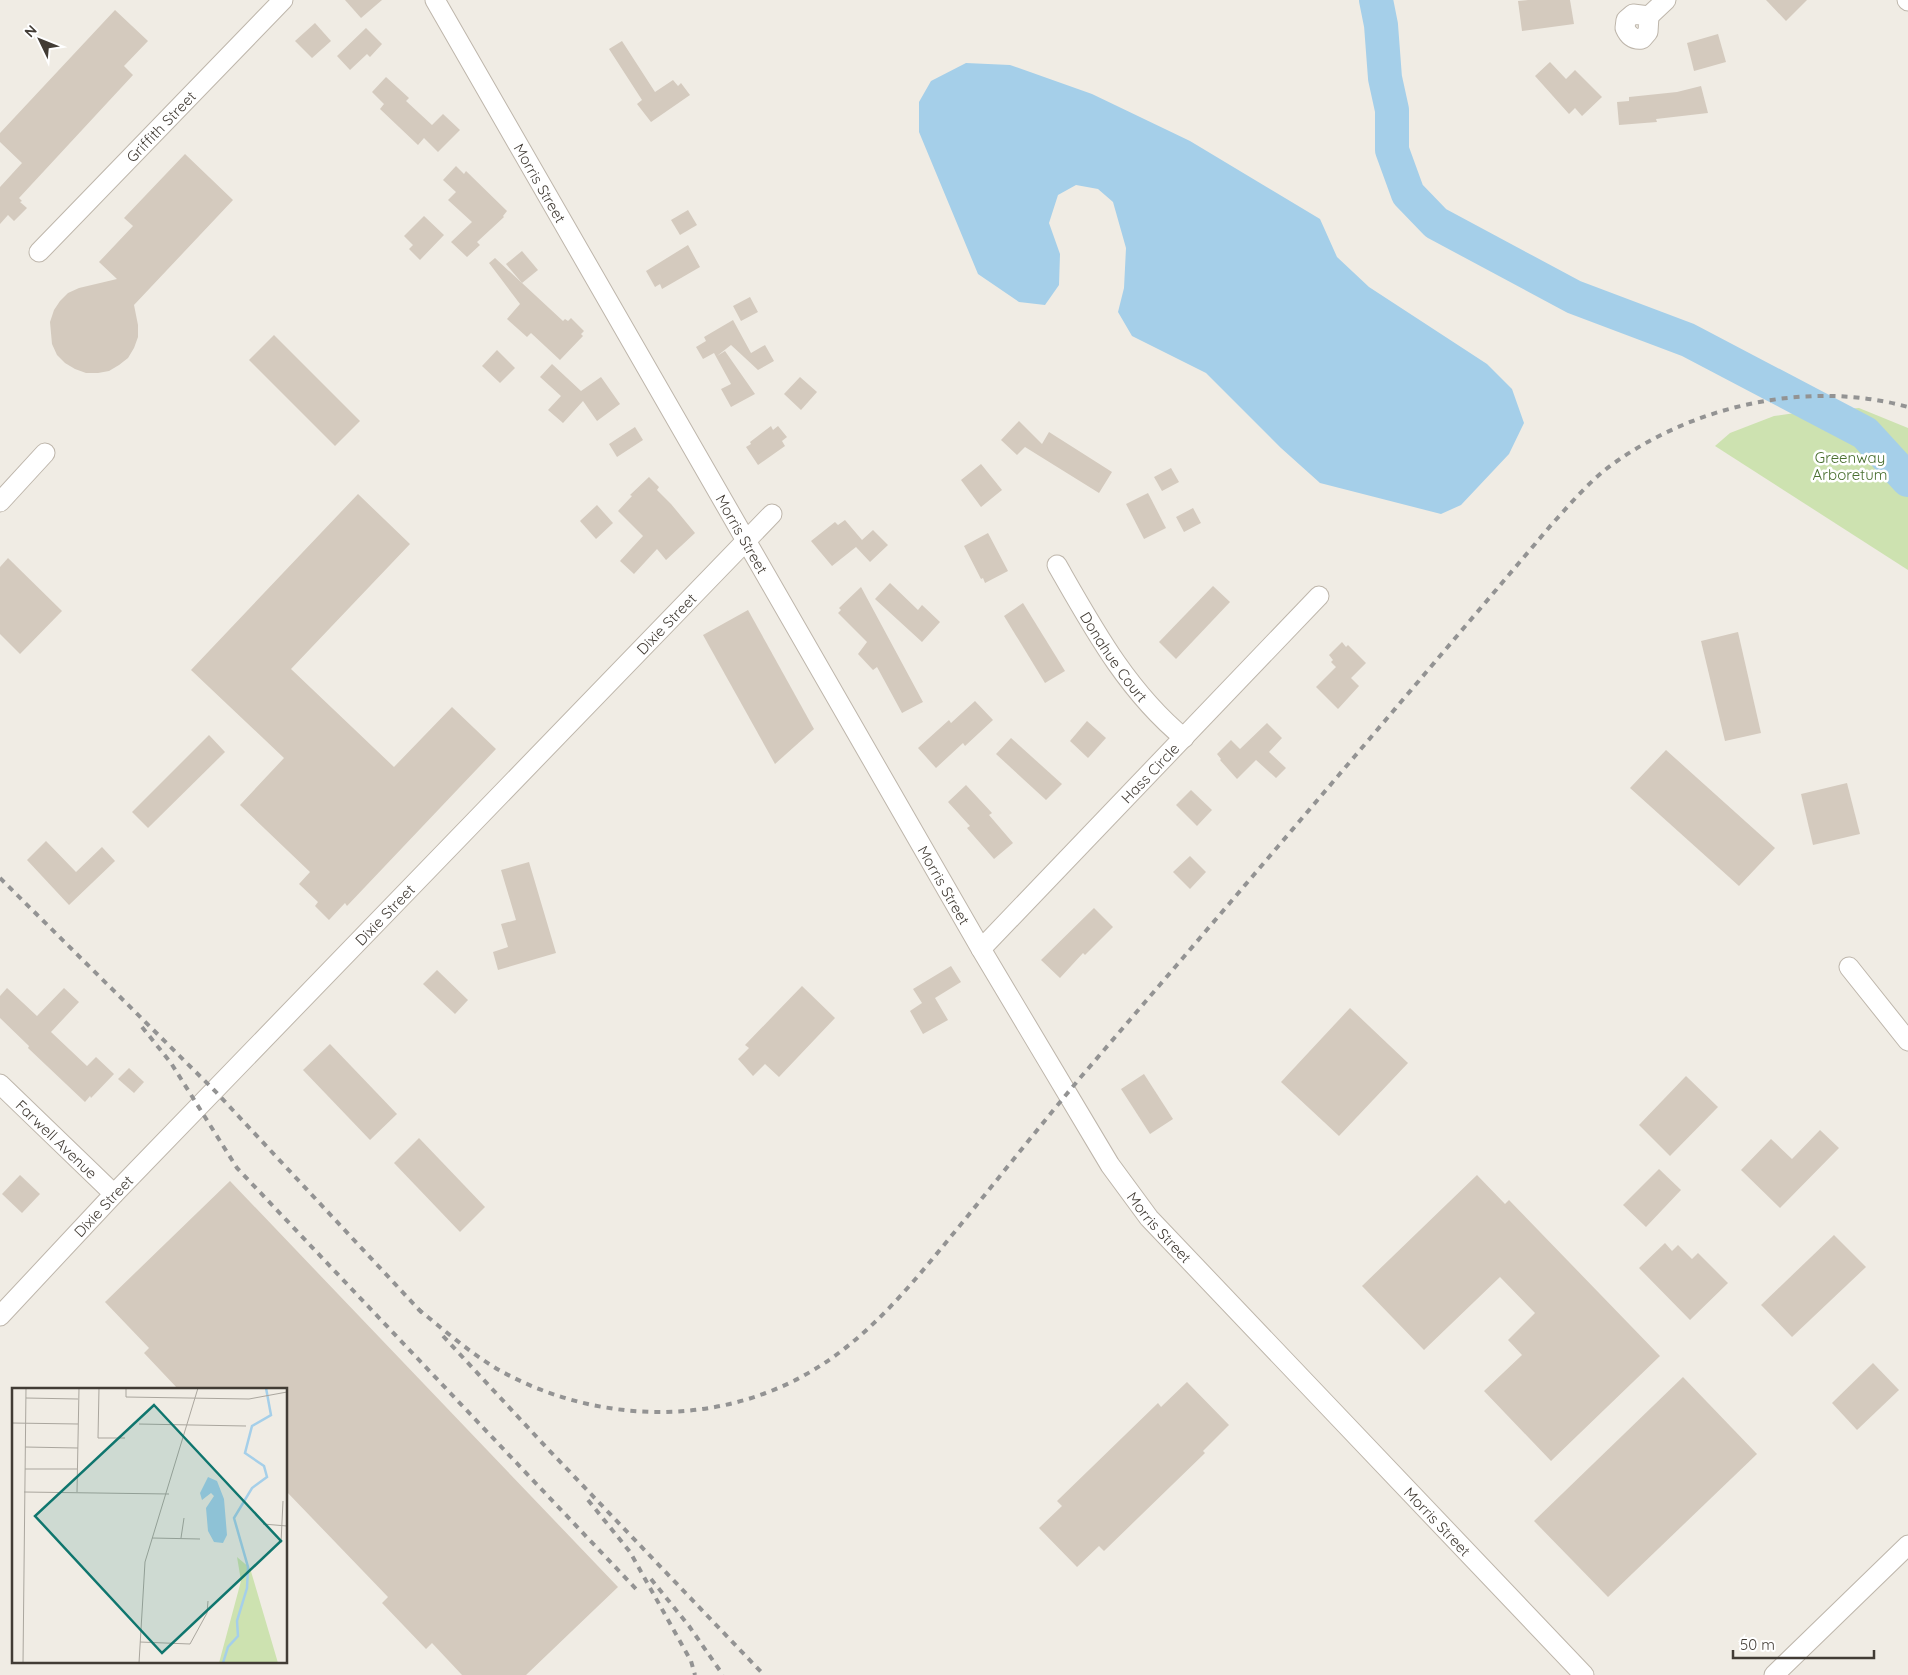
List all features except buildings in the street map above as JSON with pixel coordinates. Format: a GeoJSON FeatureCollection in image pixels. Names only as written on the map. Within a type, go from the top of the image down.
{"type":"FeatureCollection","features":[{"type":"Feature","properties":{"kind":"street","name":"Griffith Street"},"geometry":{"type":"LineString","coordinates":[[39,252],[283,0]]}},
{"type":"Feature","properties":{"kind":"street","name":"Morris Street"},"geometry":{"type":"LineString","coordinates":[[435,0],[981,949],[1110,1166],[1149,1218],[1584,1675]]}},
{"type":"Feature","properties":{"kind":"street"},"geometry":{"type":"LineString","coordinates":[[1649,16],[1666,0]]}},
{"type":"Feature","properties":{"kind":"street"},"geometry":{"type":"LineString","coordinates":[[0,502],[46,453]]}},
{"type":"Feature","properties":{"kind":"street","name":"Dixie Street"},"geometry":{"type":"LineString","coordinates":[[0,1316],[114,1194],[747,542],[772,514]]}},
{"type":"Feature","properties":{"kind":"street","name":"Donahue Court"},"geometry":{"type":"LineString","coordinates":[[1057,565],[1096,633],[1122,673],[1154,710],[1184,738]]}},
{"type":"Feature","properties":{"kind":"street","name":"Hass Circle"},"geometry":{"type":"LineString","coordinates":[[981,949],[1319,596]]}},
{"type":"Feature","properties":{"kind":"street"},"geometry":{"type":"LineString","coordinates":[[1849,967],[1908,1041]]}},
{"type":"Feature","properties":{"kind":"street","name":"Farwell Avenue"},"geometry":{"type":"LineString","coordinates":[[0,1084],[114,1194]]}},
{"type":"Feature","properties":{"kind":"street"},"geometry":{"type":"LineString","coordinates":[[1774,1675],[1908,1546]]}},
{"type":"Feature","properties":{"kind":"green space","name":"Greenway Arboretum"},"geometry":{"type":"Polygon","coordinates":[[[1859,408],[1908,428],[1908,570],[1715,446],[1730,433],[1774,416],[1859,408]]]}},
{"type":"Feature","properties":{"kind":"water"},"geometry":{"type":"Polygon","coordinates":[[[966,63],[1010,65],[1092,94],[1190,141],[1320,219],[1337,257],[1369,287],[1487,364],[1512,389],[1524,423],[1509,454],[1461,505],[1441,514],[1320,483],[1281,448],[1206,373],[1132,336],[1118,312],[1124,288],[1126,248],[1113,202],[1098,189],[1076,185],[1058,195],[1049,223],[1060,254],[1059,285],[1045,305],[1019,302],[978,274],[919,132],[919,102],[931,81],[966,63]]]}},
{"type":"Feature","properties":{"kind":"waterway"},"geometry":{"type":"LineString","coordinates":[[1376,0],[1381,25],[1385,78],[1392,110],[1392,150],[1408,194],[1436,223],[1574,297],[1688,340],[1865,433],[1908,480]]}},
{"type":"Feature","properties":{"kind":"railway"},"geometry":{"type":"LineString","coordinates":[[418,1309],[467,1349],[499,1370],[531,1386],[564,1398],[598,1406],[633,1411],[668,1412],[703,1409],[737,1402],[771,1391],[801,1377],[854,1341],[899,1297],[1080,1078],[1552,524],[1599,475],[1649,441],[1683,425],[1757,402],[1795,397],[1833,396],[1871,399],[1908,407]]}},
{"type":"Feature","properties":{"kind":"railway"},"geometry":{"type":"LineString","coordinates":[[0,878],[215,1091],[423,1314]]}},
{"type":"Feature","properties":{"kind":"railway"},"geometry":{"type":"LineString","coordinates":[[142,1027],[171,1063],[237,1168],[637,1590]]}},
{"type":"Feature","properties":{"kind":"railway"},"geometry":{"type":"LineString","coordinates":[[443,1336],[546,1447],[764,1675]]}},
{"type":"Feature","properties":{"kind":"railway"},"geometry":{"type":"LineString","coordinates":[[588,1500],[630,1552],[691,1661],[695,1675]]}},
{"type":"Feature","properties":{"kind":"railway"},"geometry":{"type":"LineString","coordinates":[[651,1579],[689,1626],[723,1675]]}}]}
